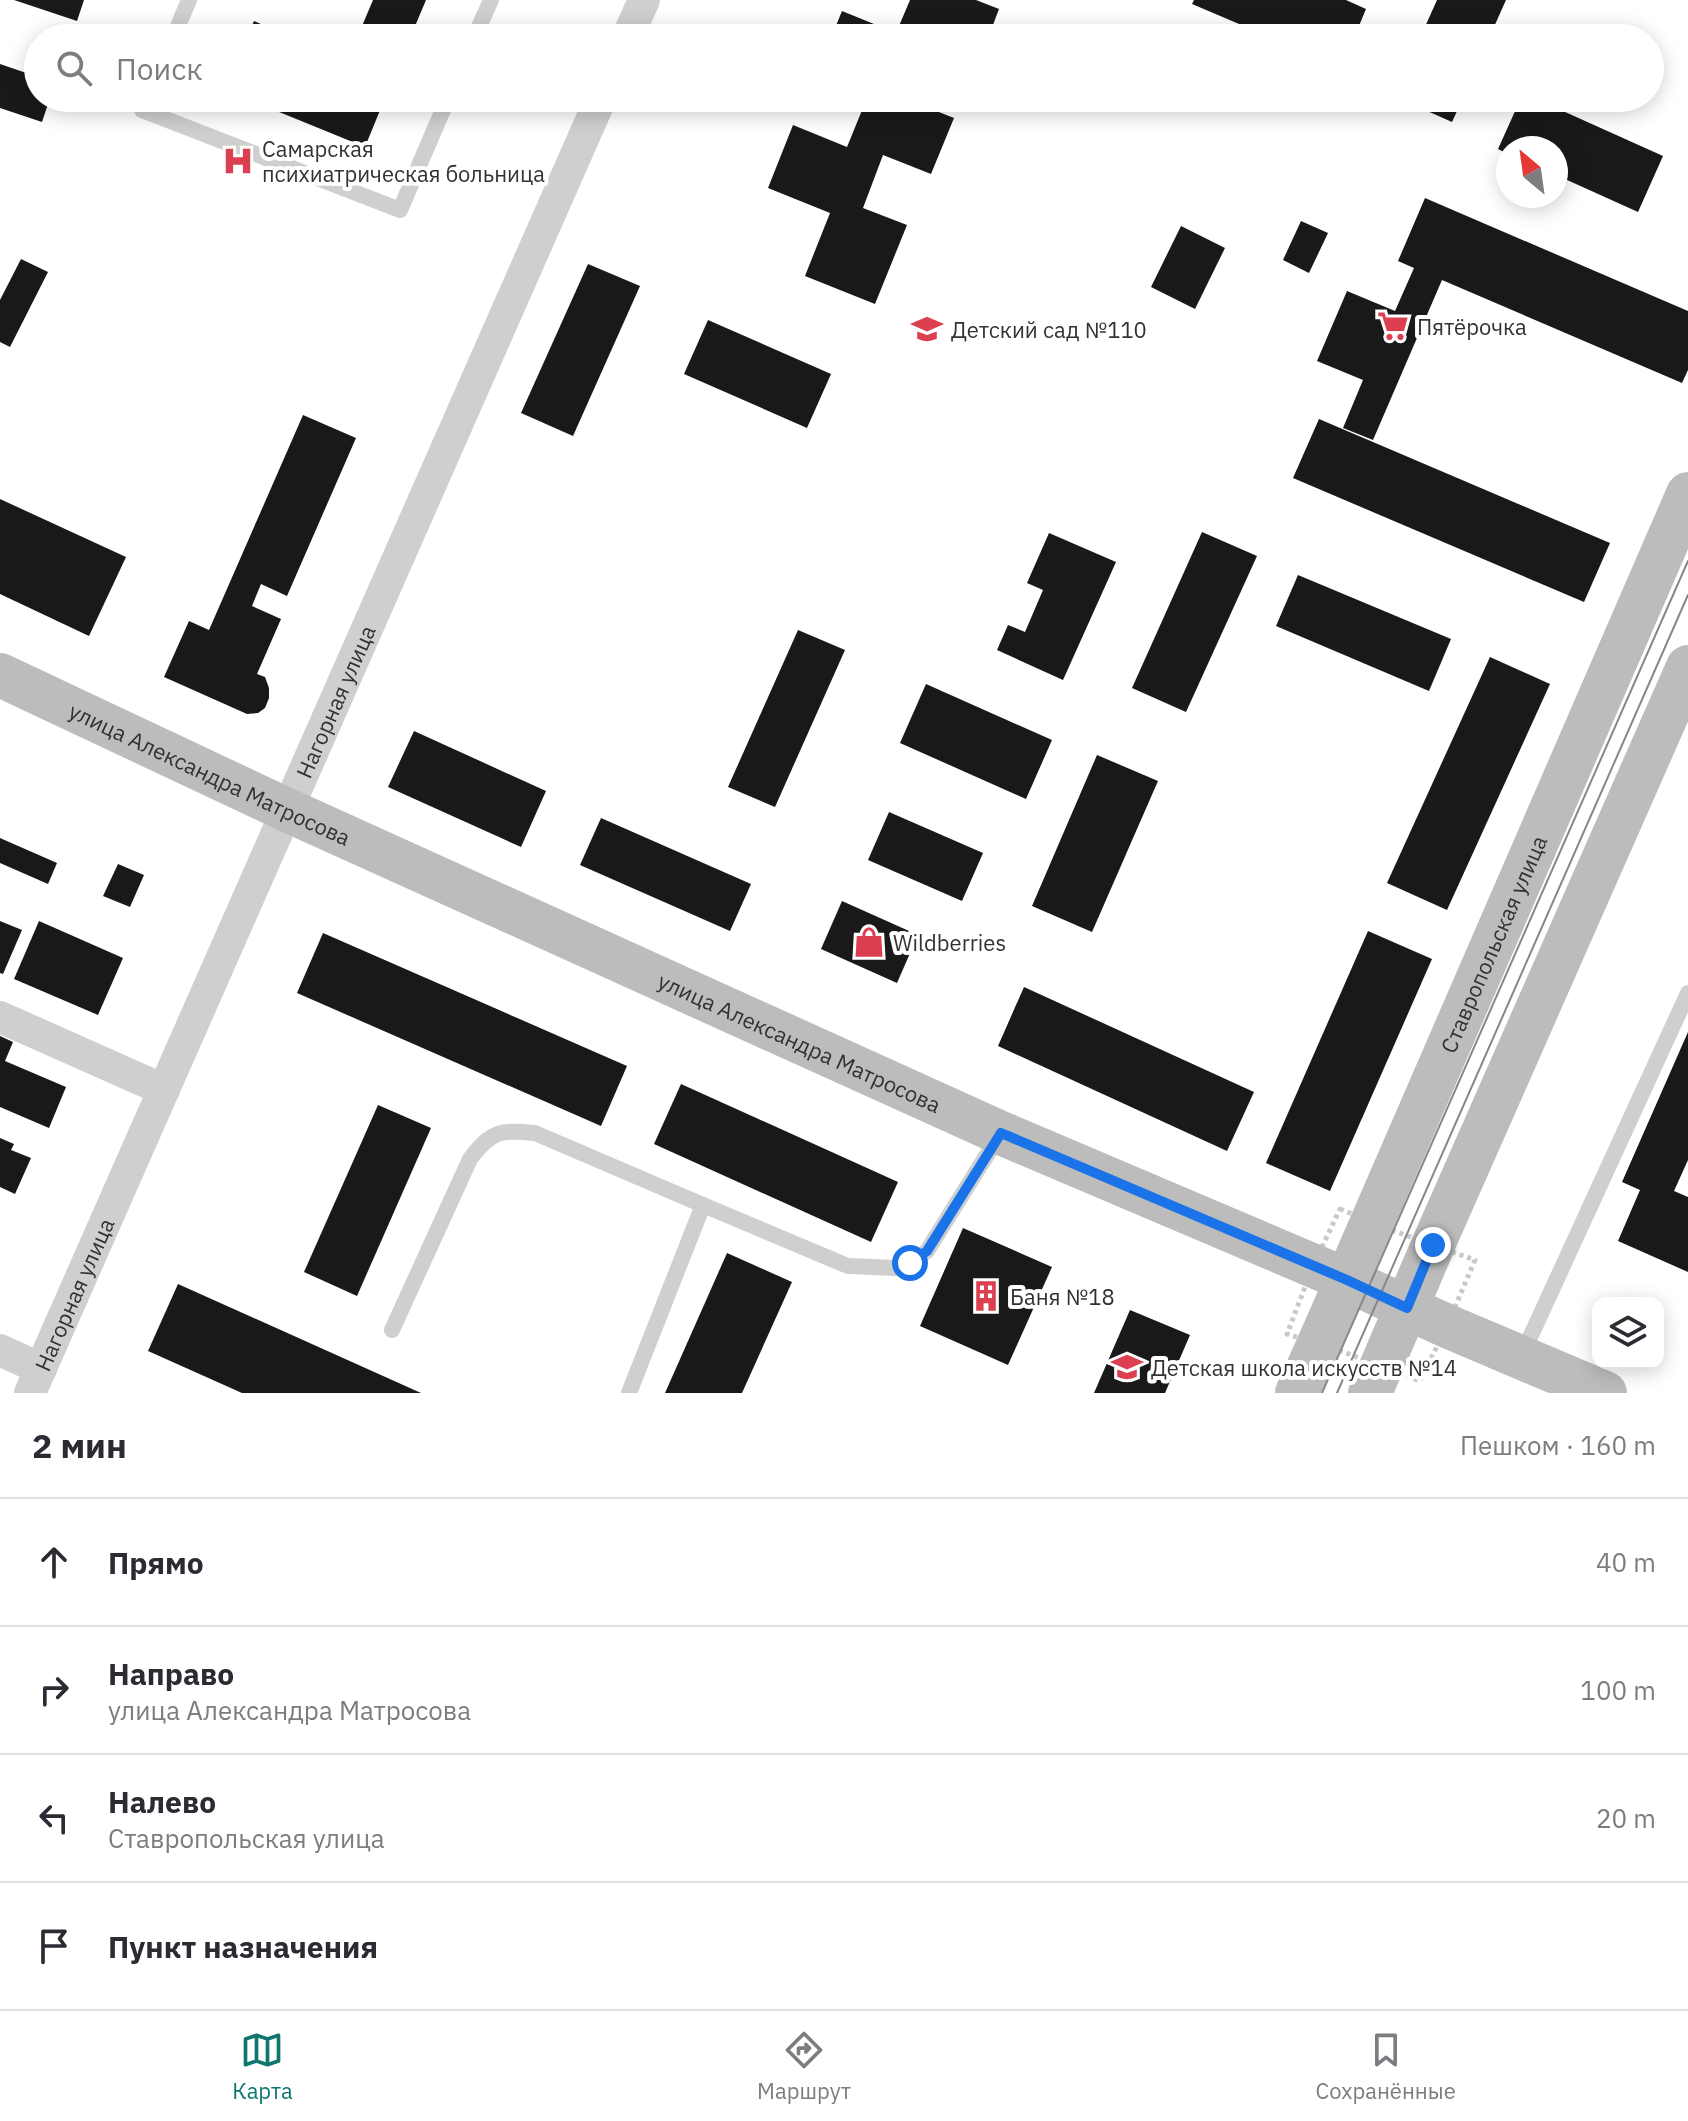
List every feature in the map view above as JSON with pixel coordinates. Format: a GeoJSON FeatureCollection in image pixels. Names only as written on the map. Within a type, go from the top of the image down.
{"type":"FeatureCollection","features":[{"type":"Feature","properties":{"kind":"street"},"geometry":{"type":"LineString","coordinates":[[633,24],[644,0]]}},
{"type":"Feature","properties":{"kind":"street","name":"Нагорная улица"},"geometry":{"type":"LineString","coordinates":[[35,1381],[595,112]]}},
{"type":"Feature","properties":{"kind":"street","name":"Ставропольская улица"},"geometry":{"type":"LineString","coordinates":[[1297,1393],[1688,494]]}},
{"type":"Feature","properties":{"kind":"street"},"geometry":{"type":"LineString","coordinates":[[1370,1393],[1688,667]]}},
{"type":"Feature","properties":{"kind":"street","name":"улица Александра Матросова"},"geometry":{"type":"LineString","coordinates":[[0,675],[287,810],[1001,1133],[1605,1393]]}},
{"type":"Feature","properties":{"kind":"street"},"geometry":{"type":"LineString","coordinates":[[0,1017],[164,1090]]}},
{"type":"Feature","properties":{"kind":"street"},"geometry":{"type":"LineString","coordinates":[[0,1350],[35,1381]]}},
{"type":"Feature","properties":{"kind":"lane"},"geometry":{"type":"LineString","coordinates":[[179,24],[189,0]]}},
{"type":"Feature","properties":{"kind":"lane"},"geometry":{"type":"LineString","coordinates":[[480,24],[491,0]]}},
{"type":"Feature","properties":{"kind":"lane"},"geometry":{"type":"LineString","coordinates":[[147,112],[400,210],[442,112]]}},
{"type":"Feature","properties":{"kind":"lane"},"geometry":{"type":"LineString","coordinates":[[1522,1357],[1688,993]]}},
{"type":"Feature","properties":{"kind":"lane"},"geometry":{"type":"LineString","coordinates":[[392,1330],[470,1159],[482,1144],[508,1130],[535,1133],[848,1266],[896,1268],[927,1251],[1001,1133]]}},
{"type":"Feature","properties":{"kind":"lane"},"geometry":{"type":"LineString","coordinates":[[629,1393],[703,1205]]}},
{"type":"Feature","properties":{"kind":"building"},"geometry":{"type":"Polygon","coordinates":[[[14,0],[84,0],[77,21],[14,0]]]}},
{"type":"Feature","properties":{"kind":"building"},"geometry":{"type":"Polygon","coordinates":[[[373,0],[426,0],[416,24],[363,24],[373,0]]]}},
{"type":"Feature","properties":{"kind":"building"},"geometry":{"type":"Polygon","coordinates":[[[910,0],[976,0],[999,9],[993,24],[900,24],[910,0]]]}},
{"type":"Feature","properties":{"kind":"building"},"geometry":{"type":"Polygon","coordinates":[[[1194,0],[1346,0],[1366,9],[1360,24],[1239,24],[1192,4],[1194,0]]]}},
{"type":"Feature","properties":{"kind":"building"},"geometry":{"type":"Polygon","coordinates":[[[1437,0],[1506,0],[1495,24],[1426,24],[1437,0]]]}},
{"type":"Feature","properties":{"kind":"building"},"geometry":{"type":"Polygon","coordinates":[[[842,11],[874,24],[837,24],[842,11]]]}},
{"type":"Feature","properties":{"kind":"building"},"geometry":{"type":"Polygon","coordinates":[[[0,64],[24,72],[24,112],[45,112],[42,122],[0,108],[0,64]]]}},
{"type":"Feature","properties":{"kind":"building"},"geometry":{"type":"Polygon","coordinates":[[[279,112],[379,112],[365,147],[279,112]]]}},
{"type":"Feature","properties":{"kind":"building"},"geometry":{"type":"Polygon","coordinates":[[[861,112],[939,112],[954,118],[931,174],[883,155],[863,208],[907,225],[875,304],[805,276],[830,213],[768,188],[793,125],[847,147],[861,112]]]}},
{"type":"Feature","properties":{"kind":"building"},"geometry":{"type":"Polygon","coordinates":[[[1430,112],[1457,112],[1452,122],[1430,112]]]}},
{"type":"Feature","properties":{"kind":"building"},"geometry":{"type":"Polygon","coordinates":[[[1515,112],[1565,112],[1663,156],[1638,212],[1568,180],[1568,136],[1504,136],[1515,112]]]}},
{"type":"Feature","properties":{"kind":"building"},"geometry":{"type":"Polygon","coordinates":[[[1425,198],[1688,311],[1688,370],[1682,383],[1442,280],[1373,440],[1343,428],[1363,380],[1317,361],[1347,291],[1395,311],[1414,268],[1398,261],[1425,198]]]}},
{"type":"Feature","properties":{"kind":"building"},"geometry":{"type":"Polygon","coordinates":[[[1301,221],[1328,233],[1309,273],[1283,260],[1301,221]]]}},
{"type":"Feature","properties":{"kind":"building"},"geometry":{"type":"Polygon","coordinates":[[[1181,226],[1225,248],[1195,309],[1151,287],[1181,226]]]}},
{"type":"Feature","properties":{"kind":"building"},"geometry":{"type":"Polygon","coordinates":[[[21,259],[48,272],[10,347],[0,342],[0,300],[21,259]]]}},
{"type":"Feature","properties":{"kind":"building"},"geometry":{"type":"Polygon","coordinates":[[[588,264],[640,286],[573,436],[521,413],[588,264]]]}},
{"type":"Feature","properties":{"kind":"building"},"geometry":{"type":"Polygon","coordinates":[[[708,320],[831,374],[807,428],[684,374],[708,320]]]}},
{"type":"Feature","properties":{"kind":"building"},"geometry":{"type":"Polygon","coordinates":[[[303,415],[356,438],[287,596],[261,584],[252,606],[281,619],[257,674],[265,677],[269,698],[265,708],[258,713],[247,714],[164,677],[189,621],[209,630],[303,415]]]}},
{"type":"Feature","properties":{"kind":"building"},"geometry":{"type":"Polygon","coordinates":[[[1319,419],[1610,543],[1584,602],[1293,478],[1319,419]]]}},
{"type":"Feature","properties":{"kind":"building"},"geometry":{"type":"Polygon","coordinates":[[[0,499],[126,557],[89,636],[0,594],[0,499]]]}},
{"type":"Feature","properties":{"kind":"building"},"geometry":{"type":"Polygon","coordinates":[[[1202,532],[1257,556],[1186,712],[1132,688],[1202,532]]]}},
{"type":"Feature","properties":{"kind":"building"},"geometry":{"type":"Polygon","coordinates":[[[1049,533],[1116,562],[1063,680],[997,650],[1008,625],[1025,632],[1043,590],[1027,583],[1049,533]]]}},
{"type":"Feature","properties":{"kind":"building"},"geometry":{"type":"Polygon","coordinates":[[[1298,575],[1451,639],[1429,691],[1276,626],[1298,575]]]}},
{"type":"Feature","properties":{"kind":"building"},"geometry":{"type":"Polygon","coordinates":[[[798,630],[845,650],[775,807],[728,787],[798,630]]]}},
{"type":"Feature","properties":{"kind":"building"},"geometry":{"type":"Polygon","coordinates":[[[1490,657],[1550,684],[1447,910],[1387,883],[1490,657]]]}},
{"type":"Feature","properties":{"kind":"building"},"geometry":{"type":"Polygon","coordinates":[[[926,684],[1052,740],[1026,799],[900,743],[926,684]]]}},
{"type":"Feature","properties":{"kind":"building"},"geometry":{"type":"Polygon","coordinates":[[[414,731],[546,791],[521,847],[388,787],[414,731]]]}},
{"type":"Feature","properties":{"kind":"building"},"geometry":{"type":"Polygon","coordinates":[[[1097,755],[1158,781],[1092,932],[1032,906],[1097,755]]]}},
{"type":"Feature","properties":{"kind":"building"},"geometry":{"type":"Polygon","coordinates":[[[889,812],[983,853],[962,901],[868,860],[889,812]]]}},
{"type":"Feature","properties":{"kind":"building"},"geometry":{"type":"Polygon","coordinates":[[[601,818],[751,884],[730,931],[580,865],[601,818]]]}},
{"type":"Feature","properties":{"kind":"building"},"geometry":{"type":"Polygon","coordinates":[[[0,838],[57,863],[48,884],[0,863],[0,838]]]}},
{"type":"Feature","properties":{"kind":"building"},"geometry":{"type":"Polygon","coordinates":[[[118,864],[144,875],[130,907],[103,896],[118,864]]]}},
{"type":"Feature","properties":{"kind":"building","name":"Wildberries"},"geometry":{"type":"Polygon","coordinates":[[[842,901],[918,935],[897,983],[821,949],[842,901]]]}},
{"type":"Feature","properties":{"kind":"building"},"geometry":{"type":"Polygon","coordinates":[[[0,921],[22,930],[3,974],[0,973],[0,921]]]}},
{"type":"Feature","properties":{"kind":"building"},"geometry":{"type":"Polygon","coordinates":[[[39,921],[123,958],[98,1015],[14,979],[39,921]]]}},
{"type":"Feature","properties":{"kind":"building"},"geometry":{"type":"Polygon","coordinates":[[[1368,931],[1432,959],[1330,1191],[1266,1163],[1368,931]]]}},
{"type":"Feature","properties":{"kind":"building"},"geometry":{"type":"Polygon","coordinates":[[[323,933],[627,1066],[601,1126],[297,993],[323,933]]]}},
{"type":"Feature","properties":{"kind":"building"},"geometry":{"type":"Polygon","coordinates":[[[1024,987],[1254,1092],[1227,1151],[998,1046],[1024,987]]]}},
{"type":"Feature","properties":{"kind":"building"},"geometry":{"type":"Polygon","coordinates":[[[1688,1032],[1688,1160],[1674,1191],[1688,1197],[1688,1272],[1618,1241],[1640,1190],[1622,1182],[1688,1032]]]}},
{"type":"Feature","properties":{"kind":"building"},"geometry":{"type":"Polygon","coordinates":[[[0,1036],[13,1042],[5,1061],[66,1087],[49,1128],[0,1107],[0,1036]]]}},
{"type":"Feature","properties":{"kind":"building"},"geometry":{"type":"Polygon","coordinates":[[[681,1084],[898,1182],[871,1242],[654,1144],[681,1084]]]}},
{"type":"Feature","properties":{"kind":"building"},"geometry":{"type":"Polygon","coordinates":[[[378,1105],[431,1128],[357,1296],[304,1272],[378,1105]]]}},
{"type":"Feature","properties":{"kind":"building"},"geometry":{"type":"Polygon","coordinates":[[[0,1138],[14,1144],[11,1150],[31,1158],[15,1194],[0,1187],[0,1138]]]}},
{"type":"Feature","properties":{"kind":"building","name":"Баня №18"},"geometry":{"type":"Polygon","coordinates":[[[963,1228],[1052,1267],[1008,1365],[920,1326],[963,1228]]]}},
{"type":"Feature","properties":{"kind":"building"},"geometry":{"type":"Polygon","coordinates":[[[727,1253],[792,1282],[742,1393],[665,1393],[727,1253]]]}},
{"type":"Feature","properties":{"kind":"building"},"geometry":{"type":"Polygon","coordinates":[[[178,1284],[421,1393],[242,1393],[148,1351],[178,1284]]]}},
{"type":"Feature","properties":{"kind":"building"},"geometry":{"type":"Polygon","coordinates":[[[1130,1310],[1190,1335],[1165,1393],[1094,1393],[1130,1310]]]}},
{"type":"Feature","properties":{"kind":"tram line"},"geometry":{"type":"LineString","coordinates":[[1322,1393],[1688,561]]}},
{"type":"Feature","properties":{"kind":"tram line"},"geometry":{"type":"LineString","coordinates":[[1337,1393],[1688,595]]}},
{"type":"Feature","properties":{"kind":"place","name":"Самарская психиатрическая больница"},"geometry":{"type":"Point","coordinates":[238,161]}},
{"type":"Feature","properties":{"kind":"place","name":"Пятёрочка"},"geometry":{"type":"Point","coordinates":[1393,326]}},
{"type":"Feature","properties":{"kind":"place","name":"Детский сад №110"},"geometry":{"type":"Point","coordinates":[927,329]}},
{"type":"Feature","properties":{"kind":"place","name":"Wildberries"},"geometry":{"type":"Point","coordinates":[869,942]}},
{"type":"Feature","properties":{"kind":"place","name":"Баня №18"},"geometry":{"type":"Point","coordinates":[986,1296]}},
{"type":"Feature","properties":{"kind":"place","name":"Детская школа искусств №14"},"geometry":{"type":"Point","coordinates":[1127,1367]}},
{"type":"Feature","properties":{"kind":"route"},"geometry":{"type":"LineString","coordinates":[[910,1263],[927,1251],[1001,1133],[1407,1308],[1433,1245]]}}]}
